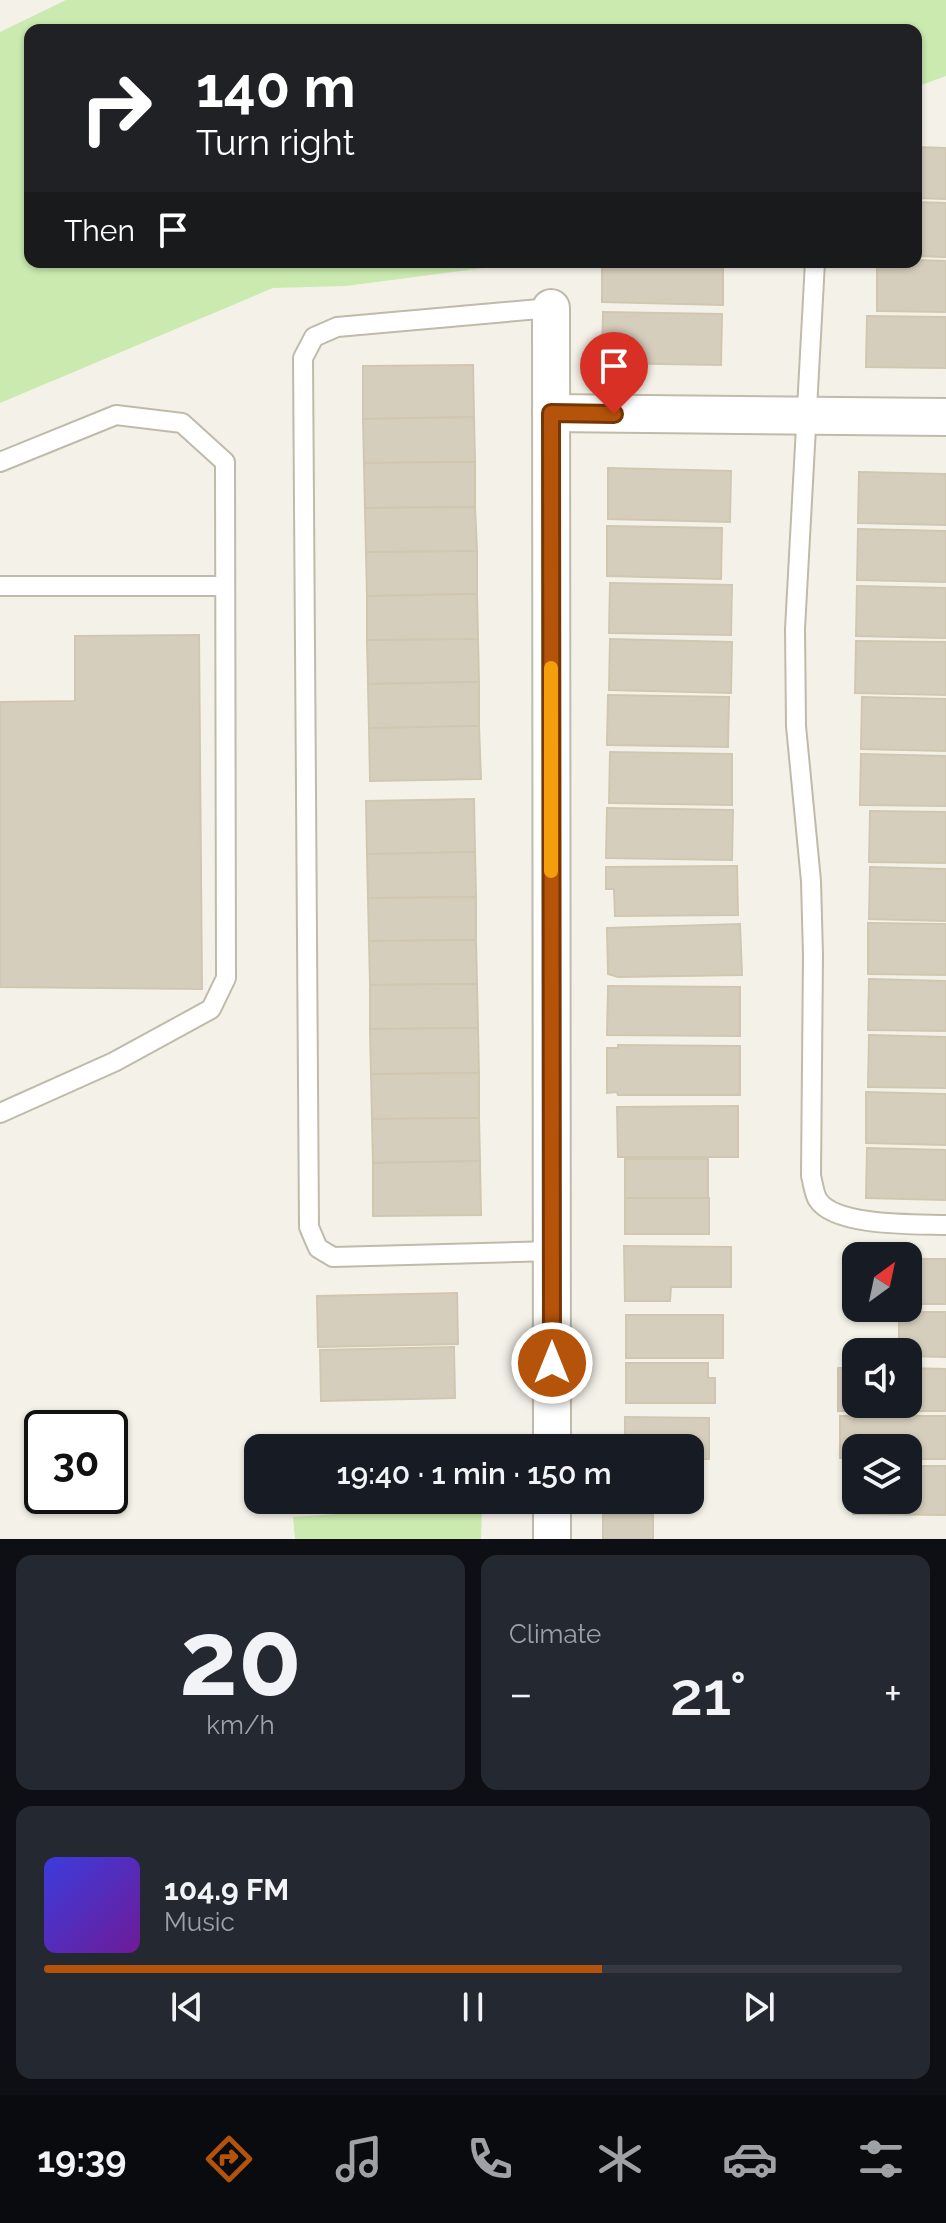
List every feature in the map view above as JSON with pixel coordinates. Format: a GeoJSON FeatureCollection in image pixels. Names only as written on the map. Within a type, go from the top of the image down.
{"type":"FeatureCollection","features":[{"type":"Feature","properties":{"kind":"street"},"geometry":{"type":"LineString","coordinates":[[551,308],[552,1434]]}},
{"type":"Feature","properties":{"kind":"street"},"geometry":{"type":"LineString","coordinates":[[551,413],[946,417]]}},
{"type":"Feature","properties":{"kind":"street"},"geometry":{"type":"LineString","coordinates":[[552,1514],[552,1539]]}},
{"type":"Feature","properties":{"kind":"lane"},"geometry":{"type":"LineString","coordinates":[[815,268],[795,643],[796,726],[811,881],[811,1176],[818,1201],[835,1212],[878,1224],[946,1225]]}},
{"type":"Feature","properties":{"kind":"lane"},"geometry":{"type":"LineString","coordinates":[[551,308],[337,327],[314,337],[303,358],[303,374],[309,1227],[318,1248],[333,1257],[552,1251]]}},
{"type":"Feature","properties":{"kind":"lane"},"geometry":{"type":"LineString","coordinates":[[0,462],[116,415],[182,423],[225,462],[226,978],[211,1009],[114,1062],[0,1113]]}},
{"type":"Feature","properties":{"kind":"lane"},"geometry":{"type":"LineString","coordinates":[[0,586],[225,586]]}},
{"type":"Feature","properties":{"kind":"green space"},"geometry":{"type":"Polygon","coordinates":[[[66,0],[946,0],[946,76],[922,85],[922,24],[24,24],[24,268],[483,268],[346,286],[273,288],[0,403],[0,32],[66,0]]]}},
{"type":"Feature","properties":{"kind":"green space"},"geometry":{"type":"Polygon","coordinates":[[[482,1514],[481,1539],[295,1539],[293,1517],[482,1514]]]}},
{"type":"Feature","properties":{"kind":"building"},"geometry":{"type":"Polygon","coordinates":[[[922,147],[946,148],[946,199],[922,198],[922,147]]]}},
{"type":"Feature","properties":{"kind":"building"},"geometry":{"type":"Polygon","coordinates":[[[922,202],[946,203],[946,257],[922,256],[922,202]]]}},
{"type":"Feature","properties":{"kind":"building"},"geometry":{"type":"Polygon","coordinates":[[[922,260],[946,261],[946,312],[877,311],[877,268],[922,268],[922,260]]]}},
{"type":"Feature","properties":{"kind":"building"},"geometry":{"type":"Polygon","coordinates":[[[602,268],[723,268],[723,305],[602,302],[602,268]]]}},
{"type":"Feature","properties":{"kind":"building"},"geometry":{"type":"Polygon","coordinates":[[[603,312],[722,314],[721,365],[602,363],[603,312]]]}},
{"type":"Feature","properties":{"kind":"building"},"geometry":{"type":"Polygon","coordinates":[[[867,316],[946,317],[946,368],[866,367],[867,316]]]}},
{"type":"Feature","properties":{"kind":"building"},"geometry":{"type":"Polygon","coordinates":[[[473,365],[474,417],[363,419],[363,366],[473,365]]]}},
{"type":"Feature","properties":{"kind":"building"},"geometry":{"type":"Polygon","coordinates":[[[474,417],[475,462],[364,463],[363,419],[474,417]]]}},
{"type":"Feature","properties":{"kind":"building"},"geometry":{"type":"Polygon","coordinates":[[[475,462],[475,507],[365,508],[364,463],[475,462]]]}},
{"type":"Feature","properties":{"kind":"building"},"geometry":{"type":"Polygon","coordinates":[[[608,468],[731,471],[730,522],[608,519],[608,468]]]}},
{"type":"Feature","properties":{"kind":"building"},"geometry":{"type":"Polygon","coordinates":[[[859,472],[946,474],[946,525],[858,523],[859,472]]]}},
{"type":"Feature","properties":{"kind":"building"},"geometry":{"type":"Polygon","coordinates":[[[475,507],[477,551],[366,552],[365,508],[475,507]]]}},
{"type":"Feature","properties":{"kind":"building"},"geometry":{"type":"Polygon","coordinates":[[[607,526],[722,528],[721,579],[607,576],[607,526]]]}},
{"type":"Feature","properties":{"kind":"building"},"geometry":{"type":"Polygon","coordinates":[[[858,529],[946,531],[946,582],[857,580],[858,529]]]}},
{"type":"Feature","properties":{"kind":"building"},"geometry":{"type":"Polygon","coordinates":[[[477,551],[477,594],[367,596],[366,552],[477,551]]]}},
{"type":"Feature","properties":{"kind":"building"},"geometry":{"type":"Polygon","coordinates":[[[610,583],[732,585],[731,635],[609,633],[610,583]]]}},
{"type":"Feature","properties":{"kind":"building"},"geometry":{"type":"Polygon","coordinates":[[[857,586],[946,588],[946,638],[856,636],[857,586]]]}},
{"type":"Feature","properties":{"kind":"building"},"geometry":{"type":"Polygon","coordinates":[[[477,594],[478,639],[367,640],[367,596],[477,594]]]}},
{"type":"Feature","properties":{"kind":"building"},"geometry":{"type":"Polygon","coordinates":[[[199,635],[202,989],[0,987],[0,702],[75,701],[75,636],[199,635]]]}},
{"type":"Feature","properties":{"kind":"building"},"geometry":{"type":"Polygon","coordinates":[[[478,639],[479,682],[368,684],[367,640],[478,639]]]}},
{"type":"Feature","properties":{"kind":"building"},"geometry":{"type":"Polygon","coordinates":[[[610,639],[732,642],[731,693],[609,690],[610,639]]]}},
{"type":"Feature","properties":{"kind":"building"},"geometry":{"type":"Polygon","coordinates":[[[856,641],[946,642],[946,695],[855,693],[856,641]]]}},
{"type":"Feature","properties":{"kind":"building"},"geometry":{"type":"Polygon","coordinates":[[[479,682],[479,726],[369,728],[368,684],[479,682]]]}},
{"type":"Feature","properties":{"kind":"building"},"geometry":{"type":"Polygon","coordinates":[[[608,695],[729,697],[728,747],[607,745],[608,695]]]}},
{"type":"Feature","properties":{"kind":"building"},"geometry":{"type":"Polygon","coordinates":[[[862,697],[946,699],[946,751],[861,749],[862,697]]]}},
{"type":"Feature","properties":{"kind":"building"},"geometry":{"type":"Polygon","coordinates":[[[479,726],[481,779],[370,781],[369,728],[479,726]]]}},
{"type":"Feature","properties":{"kind":"building"},"geometry":{"type":"Polygon","coordinates":[[[610,752],[732,754],[732,805],[609,803],[610,752]]]}},
{"type":"Feature","properties":{"kind":"building"},"geometry":{"type":"Polygon","coordinates":[[[861,754],[946,756],[946,806],[860,805],[861,754]]]}},
{"type":"Feature","properties":{"kind":"building"},"geometry":{"type":"Polygon","coordinates":[[[474,799],[475,852],[367,854],[366,801],[474,799]]]}},
{"type":"Feature","properties":{"kind":"building"},"geometry":{"type":"Polygon","coordinates":[[[607,808],[733,810],[732,860],[606,858],[607,808]]]}},
{"type":"Feature","properties":{"kind":"building"},"geometry":{"type":"Polygon","coordinates":[[[870,811],[946,812],[946,863],[869,862],[870,811]]]}},
{"type":"Feature","properties":{"kind":"building"},"geometry":{"type":"Polygon","coordinates":[[[475,852],[476,897],[368,898],[367,854],[475,852]]]}},
{"type":"Feature","properties":{"kind":"building"},"geometry":{"type":"Polygon","coordinates":[[[737,866],[738,915],[615,916],[614,889],[606,889],[606,867],[737,866]]]}},
{"type":"Feature","properties":{"kind":"building"},"geometry":{"type":"Polygon","coordinates":[[[870,867],[946,869],[946,921],[869,919],[870,867]]]}},
{"type":"Feature","properties":{"kind":"building"},"geometry":{"type":"Polygon","coordinates":[[[476,897],[476,940],[369,941],[368,898],[476,897]]]}},
{"type":"Feature","properties":{"kind":"building"},"geometry":{"type":"Polygon","coordinates":[[[868,923],[946,924],[946,975],[868,974],[868,923]]]}},
{"type":"Feature","properties":{"kind":"building"},"geometry":{"type":"Polygon","coordinates":[[[740,924],[742,975],[618,977],[608,974],[607,928],[740,924]]]}},
{"type":"Feature","properties":{"kind":"building"},"geometry":{"type":"Polygon","coordinates":[[[476,940],[477,984],[370,985],[369,941],[476,940]]]}},
{"type":"Feature","properties":{"kind":"building"},"geometry":{"type":"Polygon","coordinates":[[[869,979],[946,981],[946,1031],[868,1030],[869,979]]]}},
{"type":"Feature","properties":{"kind":"building"},"geometry":{"type":"Polygon","coordinates":[[[477,984],[478,1028],[370,1029],[370,985],[477,984]]]}},
{"type":"Feature","properties":{"kind":"building"},"geometry":{"type":"Polygon","coordinates":[[[608,986],[740,987],[740,1036],[607,1035],[608,986]]]}},
{"type":"Feature","properties":{"kind":"building"},"geometry":{"type":"Polygon","coordinates":[[[478,1028],[479,1073],[371,1074],[370,1029],[478,1028]]]}},
{"type":"Feature","properties":{"kind":"building"},"geometry":{"type":"Polygon","coordinates":[[[869,1035],[946,1037],[946,1088],[868,1087],[869,1035]]]}},
{"type":"Feature","properties":{"kind":"building"},"geometry":{"type":"Polygon","coordinates":[[[618,1045],[740,1046],[740,1095],[607,1093],[607,1048],[618,1048],[618,1045]]]}},
{"type":"Feature","properties":{"kind":"building"},"geometry":{"type":"Polygon","coordinates":[[[479,1073],[479,1118],[372,1119],[371,1074],[479,1073]]]}},
{"type":"Feature","properties":{"kind":"building"},"geometry":{"type":"Polygon","coordinates":[[[866,1092],[946,1094],[946,1145],[866,1143],[866,1092]]]}},
{"type":"Feature","properties":{"kind":"building"},"geometry":{"type":"Polygon","coordinates":[[[738,1106],[738,1157],[618,1157],[617,1107],[738,1106]]]}},
{"type":"Feature","properties":{"kind":"building"},"geometry":{"type":"Polygon","coordinates":[[[479,1118],[480,1161],[373,1163],[372,1119],[479,1118]]]}},
{"type":"Feature","properties":{"kind":"building"},"geometry":{"type":"Polygon","coordinates":[[[867,1148],[946,1150],[946,1200],[866,1198],[867,1148]]]}},
{"type":"Feature","properties":{"kind":"building"},"geometry":{"type":"Polygon","coordinates":[[[625,1159],[708,1159],[708,1198],[625,1198],[625,1159]]]}},
{"type":"Feature","properties":{"kind":"building"},"geometry":{"type":"Polygon","coordinates":[[[480,1161],[481,1215],[373,1216],[373,1163],[480,1161]]]}},
{"type":"Feature","properties":{"kind":"building"},"geometry":{"type":"Polygon","coordinates":[[[625,1198],[709,1198],[709,1234],[625,1234],[625,1198]]]}},
{"type":"Feature","properties":{"kind":"building"},"geometry":{"type":"Polygon","coordinates":[[[624,1246],[731,1247],[731,1287],[671,1287],[670,1301],[625,1301],[624,1246]]]}},
{"type":"Feature","properties":{"kind":"building"},"geometry":{"type":"Polygon","coordinates":[[[922,1259],[946,1259],[946,1304],[922,1304],[922,1259]]]}},
{"type":"Feature","properties":{"kind":"building"},"geometry":{"type":"Polygon","coordinates":[[[457,1293],[458,1344],[318,1347],[317,1296],[457,1293]]]}},
{"type":"Feature","properties":{"kind":"building"},"geometry":{"type":"Polygon","coordinates":[[[922,1312],[946,1312],[946,1357],[922,1356],[922,1338],[899,1338],[899,1322],[922,1322],[922,1312]]]}},
{"type":"Feature","properties":{"kind":"building"},"geometry":{"type":"Polygon","coordinates":[[[626,1315],[723,1315],[723,1358],[626,1358],[626,1315]]]}},
{"type":"Feature","properties":{"kind":"building"},"geometry":{"type":"Polygon","coordinates":[[[454,1347],[455,1398],[321,1401],[320,1350],[454,1347]]]}},
{"type":"Feature","properties":{"kind":"building"},"geometry":{"type":"Polygon","coordinates":[[[626,1363],[708,1363],[708,1378],[715,1378],[715,1403],[626,1403],[626,1363]]]}},
{"type":"Feature","properties":{"kind":"building"},"geometry":{"type":"Polygon","coordinates":[[[838,1368],[842,1368],[842,1411],[838,1411],[838,1368]]]}},
{"type":"Feature","properties":{"kind":"building"},"geometry":{"type":"Polygon","coordinates":[[[922,1368],[946,1369],[946,1411],[922,1411],[922,1368]]]}},
{"type":"Feature","properties":{"kind":"building"},"geometry":{"type":"Polygon","coordinates":[[[840,1416],[946,1416],[946,1459],[922,1459],[922,1434],[842,1434],[840,1458],[840,1416]]]}},
{"type":"Feature","properties":{"kind":"building"},"geometry":{"type":"Polygon","coordinates":[[[625,1417],[709,1418],[709,1459],[704,1459],[704,1434],[625,1434],[625,1417]]]}},
{"type":"Feature","properties":{"kind":"building"},"geometry":{"type":"Polygon","coordinates":[[[922,1466],[946,1466],[946,1515],[853,1514],[922,1514],[922,1466]]]}},
{"type":"Feature","properties":{"kind":"building"},"geometry":{"type":"Polygon","coordinates":[[[603,1514],[653,1514],[653,1539],[603,1539],[603,1514]]]}},
{"type":"Feature","properties":{"kind":"slow traffic"},"geometry":{"type":"LineString","coordinates":[[551,668],[551,871]]}},
{"type":"Feature","properties":{"kind":"route"},"geometry":{"type":"LineString","coordinates":[[552,1363],[551,413],[614,414]]}}]}
